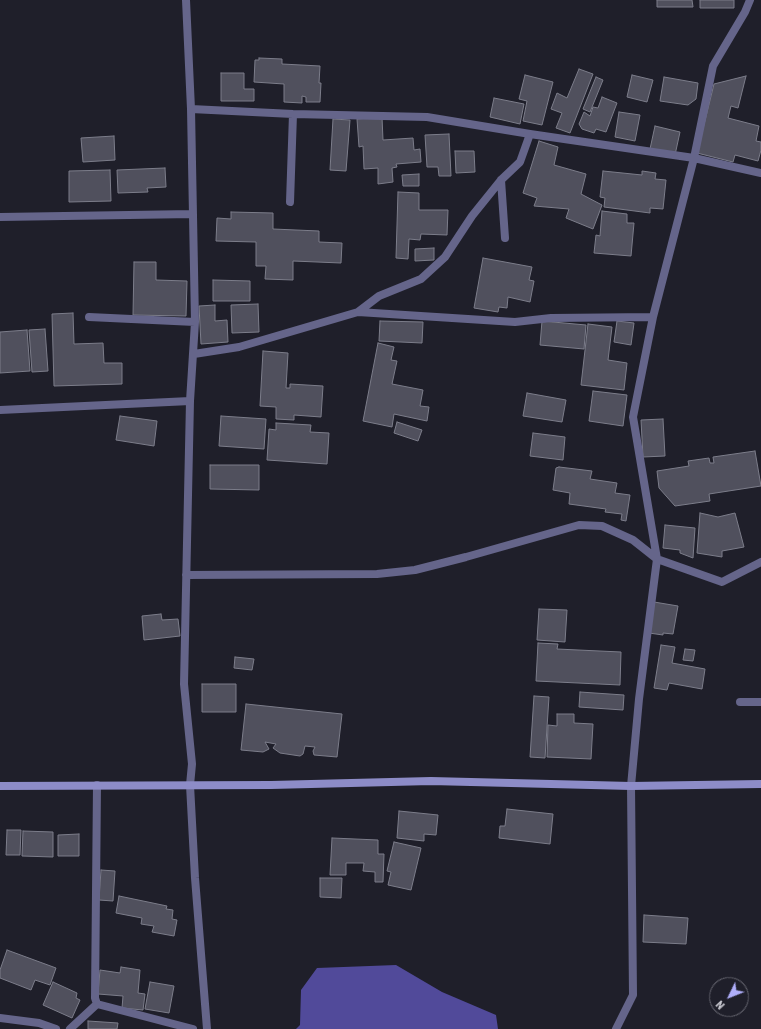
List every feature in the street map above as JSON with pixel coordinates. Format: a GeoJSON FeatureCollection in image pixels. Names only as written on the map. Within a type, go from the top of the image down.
{"type":"FeatureCollection","features":[{"type":"Feature","properties":{"kind":"street"},"geometry":{"type":"LineString","coordinates":[[186,0],[191,109],[195,322],[190,401],[184,684],[192,764],[190,785],[194,878],[207,1029]]}},
{"type":"Feature","properties":{"kind":"street"},"geometry":{"type":"LineString","coordinates":[[616,1029],[633,995],[631,786],[639,699],[656,559],[633,417],[653,317],[694,158],[713,66],[745,12],[750,0]]}},
{"type":"Feature","properties":{"kind":"street"},"geometry":{"type":"LineString","coordinates":[[191,109],[293,114],[427,117],[694,158],[761,173]]}},
{"type":"Feature","properties":{"kind":"street"},"geometry":{"type":"LineString","coordinates":[[290,202],[293,114]]}},
{"type":"Feature","properties":{"kind":"street"},"geometry":{"type":"LineString","coordinates":[[358,312],[379,296],[421,279],[445,257],[472,216],[501,180],[520,162],[530,134]]}},
{"type":"Feature","properties":{"kind":"street"},"geometry":{"type":"LineString","coordinates":[[501,180],[505,238]]}},
{"type":"Feature","properties":{"kind":"street"},"geometry":{"type":"LineString","coordinates":[[0,217],[193,214]]}},
{"type":"Feature","properties":{"kind":"street"},"geometry":{"type":"LineString","coordinates":[[194,354],[239,347],[358,312],[515,322],[551,318],[653,317]]}},
{"type":"Feature","properties":{"kind":"street"},"geometry":{"type":"LineString","coordinates":[[89,317],[195,322]]}},
{"type":"Feature","properties":{"kind":"street"},"geometry":{"type":"LineString","coordinates":[[0,410],[190,401]]}},
{"type":"Feature","properties":{"kind":"street"},"geometry":{"type":"LineString","coordinates":[[186,575],[378,574],[415,570],[579,525],[602,526],[633,540],[656,559],[722,582],[761,562]]}},
{"type":"Feature","properties":{"kind":"street"},"geometry":{"type":"LineString","coordinates":[[740,702],[761,702]]}},
{"type":"Feature","properties":{"kind":"street"},"geometry":{"type":"LineString","coordinates":[[0,786],[190,785],[431,781],[631,786],[761,784]]}},
{"type":"Feature","properties":{"kind":"street"},"geometry":{"type":"LineString","coordinates":[[97,785],[95,998],[97,1004]]}},
{"type":"Feature","properties":{"kind":"street"},"geometry":{"type":"LineString","coordinates":[[70,1029],[97,1004]]}},
{"type":"Feature","properties":{"kind":"street"},"geometry":{"type":"LineString","coordinates":[[97,1004],[193,1029]]}},
{"type":"Feature","properties":{"kind":"street"},"geometry":{"type":"LineString","coordinates":[[0,1018],[39,1023],[56,1029]]}},
{"type":"Feature","properties":{"kind":"shaded area"},"geometry":{"type":"Polygon","coordinates":[[[396,965],[442,992],[496,1015],[498,1029],[296,1029],[300,1025],[301,990],[317,968],[396,965]]]}},
{"type":"Feature","properties":{"kind":"building"},"geometry":{"type":"Polygon","coordinates":[[[657,0],[692,0],[693,7],[657,7],[657,0]]]}},
{"type":"Feature","properties":{"kind":"building"},"geometry":{"type":"Polygon","coordinates":[[[700,0],[734,0],[734,8],[700,8],[700,0]]]}},
{"type":"Feature","properties":{"kind":"building"},"geometry":{"type":"Polygon","coordinates":[[[259,58],[282,59],[282,64],[320,66],[320,102],[306,102],[306,97],[302,96],[302,103],[284,102],[284,84],[254,82],[255,60],[259,60],[259,58]]]}},
{"type":"Feature","properties":{"kind":"building"},"geometry":{"type":"Polygon","coordinates":[[[579,69],[593,74],[570,133],[556,128],[562,113],[551,109],[557,93],[567,98],[579,69]]]}},
{"type":"Feature","properties":{"kind":"building"},"geometry":{"type":"Polygon","coordinates":[[[221,73],[244,73],[244,89],[254,89],[254,101],[221,101],[221,73]]]}},
{"type":"Feature","properties":{"kind":"building"},"geometry":{"type":"Polygon","coordinates":[[[525,75],[553,82],[542,125],[523,121],[527,101],[519,99],[525,75]]]}},
{"type":"Feature","properties":{"kind":"building"},"geometry":{"type":"Polygon","coordinates":[[[632,75],[653,80],[647,102],[627,97],[632,75]]]}},
{"type":"Feature","properties":{"kind":"building"},"geometry":{"type":"Polygon","coordinates":[[[746,76],[738,108],[731,106],[728,118],[759,126],[756,141],[761,142],[761,150],[758,161],[735,155],[733,162],[697,153],[714,84],[746,76]]]}},
{"type":"Feature","properties":{"kind":"building"},"geometry":{"type":"Polygon","coordinates":[[[596,77],[603,80],[590,112],[583,109],[596,77]]]}},
{"type":"Feature","properties":{"kind":"building"},"geometry":{"type":"Polygon","coordinates":[[[664,77],[698,83],[696,99],[688,105],[660,101],[664,77]]]}},
{"type":"Feature","properties":{"kind":"building"},"geometry":{"type":"Polygon","coordinates":[[[602,97],[617,103],[606,132],[596,129],[594,133],[582,129],[579,124],[584,112],[590,116],[593,107],[598,108],[602,97]]]}},
{"type":"Feature","properties":{"kind":"building"},"geometry":{"type":"Polygon","coordinates":[[[494,98],[524,104],[520,124],[490,117],[494,98]]]}},
{"type":"Feature","properties":{"kind":"building"},"geometry":{"type":"Polygon","coordinates":[[[619,112],[640,115],[635,141],[615,137],[619,112]]]}},
{"type":"Feature","properties":{"kind":"building"},"geometry":{"type":"Polygon","coordinates":[[[382,117],[383,140],[413,138],[414,150],[420,149],[421,162],[396,164],[397,167],[392,168],[393,182],[378,184],[378,168],[364,169],[363,146],[359,147],[357,119],[382,117]]]}},
{"type":"Feature","properties":{"kind":"building"},"geometry":{"type":"Polygon","coordinates":[[[333,119],[350,120],[346,171],[330,170],[333,119]]]}},
{"type":"Feature","properties":{"kind":"building"},"geometry":{"type":"Polygon","coordinates":[[[655,126],[680,132],[675,155],[650,149],[655,126]]]}},
{"type":"Feature","properties":{"kind":"building"},"geometry":{"type":"Polygon","coordinates":[[[449,134],[451,176],[439,176],[438,167],[427,167],[425,135],[449,134]]]}},
{"type":"Feature","properties":{"kind":"building"},"geometry":{"type":"Polygon","coordinates":[[[114,136],[115,160],[83,162],[81,138],[114,136]]]}},
{"type":"Feature","properties":{"kind":"building"},"geometry":{"type":"Polygon","coordinates":[[[539,141],[558,147],[554,165],[586,174],[581,194],[602,205],[593,229],[566,218],[569,209],[534,206],[537,198],[523,193],[539,141]]]}},
{"type":"Feature","properties":{"kind":"building"},"geometry":{"type":"Polygon","coordinates":[[[455,151],[474,151],[475,172],[456,173],[455,151]]]}},
{"type":"Feature","properties":{"kind":"building"},"geometry":{"type":"Polygon","coordinates":[[[165,168],[166,187],[147,188],[148,192],[118,193],[117,170],[165,168]]]}},
{"type":"Feature","properties":{"kind":"building"},"geometry":{"type":"Polygon","coordinates":[[[110,170],[111,201],[69,202],[69,171],[110,170]]]}},
{"type":"Feature","properties":{"kind":"building"},"geometry":{"type":"Polygon","coordinates":[[[603,171],[642,175],[642,171],[656,173],[655,179],[666,180],[663,209],[650,208],[650,213],[604,207],[605,198],[600,197],[603,171]]]}},
{"type":"Feature","properties":{"kind":"building"},"geometry":{"type":"Polygon","coordinates":[[[419,174],[419,186],[403,186],[402,175],[419,174]]]}},
{"type":"Feature","properties":{"kind":"building"},"geometry":{"type":"Polygon","coordinates":[[[398,192],[419,193],[419,210],[448,210],[447,235],[421,234],[420,240],[409,239],[408,259],[396,258],[398,192]]]}},
{"type":"Feature","properties":{"kind":"building"},"geometry":{"type":"Polygon","coordinates":[[[602,211],[627,214],[627,223],[634,223],[631,256],[594,253],[596,235],[600,236],[602,211]]]}},
{"type":"Feature","properties":{"kind":"building"},"geometry":{"type":"Polygon","coordinates":[[[231,212],[273,213],[273,229],[319,231],[319,242],[342,243],[341,263],[293,261],[293,280],[265,279],[266,266],[256,266],[256,242],[216,241],[217,218],[231,219],[231,212]]]}},
{"type":"Feature","properties":{"kind":"building"},"geometry":{"type":"Polygon","coordinates":[[[434,248],[434,260],[415,261],[415,249],[434,248]]]}},
{"type":"Feature","properties":{"kind":"building"},"geometry":{"type":"Polygon","coordinates":[[[483,258],[532,267],[529,280],[534,281],[530,302],[508,297],[507,308],[499,307],[498,312],[474,308],[483,258]]]}},
{"type":"Feature","properties":{"kind":"building"},"geometry":{"type":"Polygon","coordinates":[[[134,262],[156,262],[156,280],[187,281],[186,316],[133,315],[134,262]]]}},
{"type":"Feature","properties":{"kind":"building"},"geometry":{"type":"Polygon","coordinates":[[[213,280],[250,281],[250,301],[213,301],[213,280]]]}},
{"type":"Feature","properties":{"kind":"building"},"geometry":{"type":"Polygon","coordinates":[[[258,304],[259,332],[232,333],[231,305],[258,304]]]}},
{"type":"Feature","properties":{"kind":"building"},"geometry":{"type":"Polygon","coordinates":[[[215,305],[215,321],[227,320],[228,342],[201,344],[199,306],[215,305]]]}},
{"type":"Feature","properties":{"kind":"building"},"geometry":{"type":"Polygon","coordinates":[[[73,313],[74,344],[103,343],[104,363],[122,363],[122,384],[54,386],[52,314],[73,313]]]}},
{"type":"Feature","properties":{"kind":"building"},"geometry":{"type":"Polygon","coordinates":[[[380,321],[423,322],[422,343],[379,341],[380,321]]]}},
{"type":"Feature","properties":{"kind":"building"},"geometry":{"type":"Polygon","coordinates":[[[542,321],[586,325],[584,349],[540,345],[542,321]]]}},
{"type":"Feature","properties":{"kind":"building"},"geometry":{"type":"Polygon","coordinates":[[[617,321],[634,323],[631,345],[614,342],[617,321]]]}},
{"type":"Feature","properties":{"kind":"building"},"geometry":{"type":"Polygon","coordinates":[[[588,324],[612,327],[608,360],[627,363],[624,390],[581,385],[588,324]]]}},
{"type":"Feature","properties":{"kind":"building"},"geometry":{"type":"Polygon","coordinates":[[[45,329],[48,371],[32,372],[29,330],[45,329]]]}},
{"type":"Feature","properties":{"kind":"building"},"geometry":{"type":"Polygon","coordinates":[[[27,330],[30,371],[0,373],[0,332],[27,330]]]}},
{"type":"Feature","properties":{"kind":"building"},"geometry":{"type":"Polygon","coordinates":[[[378,343],[394,347],[391,360],[397,361],[392,384],[423,390],[420,406],[429,407],[427,421],[394,414],[392,427],[363,421],[378,343]]]}},
{"type":"Feature","properties":{"kind":"building"},"geometry":{"type":"Polygon","coordinates":[[[263,351],[288,353],[286,388],[290,388],[290,384],[323,386],[321,417],[294,415],[294,420],[276,419],[276,407],[260,406],[263,351]]]}},
{"type":"Feature","properties":{"kind":"building"},"geometry":{"type":"Polygon","coordinates":[[[593,391],[627,395],[623,426],[589,421],[593,391]]]}},
{"type":"Feature","properties":{"kind":"building"},"geometry":{"type":"Polygon","coordinates":[[[527,393],[566,400],[562,422],[523,416],[527,393]]]}},
{"type":"Feature","properties":{"kind":"building"},"geometry":{"type":"Polygon","coordinates":[[[120,416],[157,421],[154,446],[116,440],[120,416]]]}},
{"type":"Feature","properties":{"kind":"building"},"geometry":{"type":"Polygon","coordinates":[[[221,416],[266,419],[264,449],[219,446],[221,416]]]}},
{"type":"Feature","properties":{"kind":"building"},"geometry":{"type":"Polygon","coordinates":[[[663,419],[665,456],[643,457],[641,420],[663,419]]]}},
{"type":"Feature","properties":{"kind":"building"},"geometry":{"type":"Polygon","coordinates":[[[397,422],[422,430],[418,441],[394,433],[397,422]]]}},
{"type":"Feature","properties":{"kind":"building"},"geometry":{"type":"Polygon","coordinates":[[[276,423],[311,425],[310,432],[329,433],[327,464],[267,460],[269,429],[276,430],[276,423]]]}},
{"type":"Feature","properties":{"kind":"building"},"geometry":{"type":"Polygon","coordinates":[[[533,433],[565,437],[563,460],[530,456],[533,433]]]}},
{"type":"Feature","properties":{"kind":"building"},"geometry":{"type":"Polygon","coordinates":[[[755,451],[761,486],[709,494],[710,501],[675,506],[659,488],[657,471],[689,466],[688,461],[709,458],[710,463],[714,463],[713,457],[755,451]]]}},
{"type":"Feature","properties":{"kind":"building"},"geometry":{"type":"Polygon","coordinates":[[[210,465],[259,465],[259,490],[210,489],[210,465]]]}},
{"type":"Feature","properties":{"kind":"building"},"geometry":{"type":"Polygon","coordinates":[[[559,467],[592,471],[590,479],[617,483],[615,493],[630,495],[626,521],[621,520],[622,514],[605,512],[606,509],[569,504],[570,493],[553,490],[556,468],[559,467]]]}},
{"type":"Feature","properties":{"kind":"building"},"geometry":{"type":"Polygon","coordinates":[[[700,513],[718,517],[735,513],[744,547],[722,551],[722,557],[697,553],[700,513]]]}},
{"type":"Feature","properties":{"kind":"building"},"geometry":{"type":"Polygon","coordinates":[[[665,525],[695,528],[693,558],[680,553],[680,550],[663,548],[665,525]]]}},
{"type":"Feature","properties":{"kind":"building"},"geometry":{"type":"Polygon","coordinates":[[[654,602],[678,606],[673,634],[663,633],[663,635],[649,633],[654,602]]]}},
{"type":"Feature","properties":{"kind":"building"},"geometry":{"type":"Polygon","coordinates":[[[539,609],[567,610],[565,642],[537,640],[539,609]]]}},
{"type":"Feature","properties":{"kind":"building"},"geometry":{"type":"Polygon","coordinates":[[[161,614],[162,620],[178,619],[180,636],[144,640],[142,616],[161,614]]]}},
{"type":"Feature","properties":{"kind":"building"},"geometry":{"type":"Polygon","coordinates":[[[538,643],[558,644],[557,649],[621,652],[620,685],[536,681],[538,643]]]}},
{"type":"Feature","properties":{"kind":"building"},"geometry":{"type":"Polygon","coordinates":[[[661,645],[675,647],[672,663],[705,669],[702,689],[669,683],[667,690],[654,688],[661,645]]]}},
{"type":"Feature","properties":{"kind":"building"},"geometry":{"type":"Polygon","coordinates":[[[685,649],[695,650],[693,661],[683,660],[685,649]]]}},
{"type":"Feature","properties":{"kind":"building"},"geometry":{"type":"Polygon","coordinates":[[[235,657],[254,659],[252,670],[234,668],[235,657]]]}},
{"type":"Feature","properties":{"kind":"building"},"geometry":{"type":"Polygon","coordinates":[[[202,684],[236,684],[236,712],[202,712],[202,684]]]}},
{"type":"Feature","properties":{"kind":"building"},"geometry":{"type":"Polygon","coordinates":[[[580,692],[624,695],[623,710],[579,707],[580,692]]]}},
{"type":"Feature","properties":{"kind":"building"},"geometry":{"type":"Polygon","coordinates":[[[534,696],[549,697],[545,758],[530,757],[534,696]]]}},
{"type":"Feature","properties":{"kind":"building"},"geometry":{"type":"Polygon","coordinates":[[[246,704],[342,714],[337,757],[314,755],[313,751],[315,747],[305,746],[303,754],[300,756],[280,753],[273,748],[276,744],[265,742],[269,749],[263,752],[241,750],[246,704]]]}},
{"type":"Feature","properties":{"kind":"building"},"geometry":{"type":"Polygon","coordinates":[[[557,714],[574,714],[574,723],[593,724],[591,759],[547,757],[548,725],[557,726],[557,714]]]}},
{"type":"Feature","properties":{"kind":"building"},"geometry":{"type":"Polygon","coordinates":[[[507,809],[553,814],[550,844],[499,838],[500,826],[505,826],[507,809]]]}},
{"type":"Feature","properties":{"kind":"building"},"geometry":{"type":"Polygon","coordinates":[[[399,811],[438,815],[436,835],[424,834],[424,841],[397,838],[399,811]]]}},
{"type":"Feature","properties":{"kind":"building"},"geometry":{"type":"Polygon","coordinates":[[[7,830],[21,830],[20,855],[6,855],[7,830]]]}},
{"type":"Feature","properties":{"kind":"building"},"geometry":{"type":"Polygon","coordinates":[[[23,831],[53,832],[53,857],[22,856],[23,831]]]}},
{"type":"Feature","properties":{"kind":"building"},"geometry":{"type":"Polygon","coordinates":[[[79,834],[79,856],[58,856],[58,835],[79,834]]]}},
{"type":"Feature","properties":{"kind":"building"},"geometry":{"type":"Polygon","coordinates":[[[332,838],[378,840],[378,854],[384,854],[383,882],[375,882],[375,872],[363,871],[364,863],[346,863],[346,875],[330,875],[332,838]]]}},
{"type":"Feature","properties":{"kind":"building"},"geometry":{"type":"Polygon","coordinates":[[[394,842],[421,848],[411,890],[388,885],[391,872],[387,871],[394,842]]]}},
{"type":"Feature","properties":{"kind":"building"},"geometry":{"type":"Polygon","coordinates":[[[101,870],[115,871],[113,901],[99,900],[101,870]]]}},
{"type":"Feature","properties":{"kind":"building"},"geometry":{"type":"Polygon","coordinates":[[[320,878],[342,878],[341,898],[320,897],[320,878]]]}},
{"type":"Feature","properties":{"kind":"building"},"geometry":{"type":"Polygon","coordinates":[[[119,896],[167,906],[166,909],[173,910],[172,919],[177,920],[174,936],[152,932],[154,926],[141,924],[142,918],[116,913],[119,896]]]}},
{"type":"Feature","properties":{"kind":"building"},"geometry":{"type":"Polygon","coordinates":[[[644,915],[688,918],[686,944],[643,942],[644,915]]]}},
{"type":"Feature","properties":{"kind":"building"},"geometry":{"type":"Polygon","coordinates":[[[7,950],[56,968],[50,985],[35,980],[31,990],[0,978],[0,970],[7,950]]]}},
{"type":"Feature","properties":{"kind":"building"},"geometry":{"type":"Polygon","coordinates":[[[121,967],[140,970],[138,993],[145,994],[143,1010],[122,1008],[123,996],[98,994],[100,970],[120,973],[121,967]]]}},
{"type":"Feature","properties":{"kind":"building"},"geometry":{"type":"Polygon","coordinates":[[[53,982],[77,993],[76,998],[80,1000],[72,1018],[43,1005],[53,982]]]}},
{"type":"Feature","properties":{"kind":"building"},"geometry":{"type":"Polygon","coordinates":[[[150,982],[174,986],[169,1013],[145,1009],[150,982]]]}},
{"type":"Feature","properties":{"kind":"building"},"geometry":{"type":"Polygon","coordinates":[[[88,1021],[118,1023],[117,1029],[88,1029],[88,1021]]]}}]}
